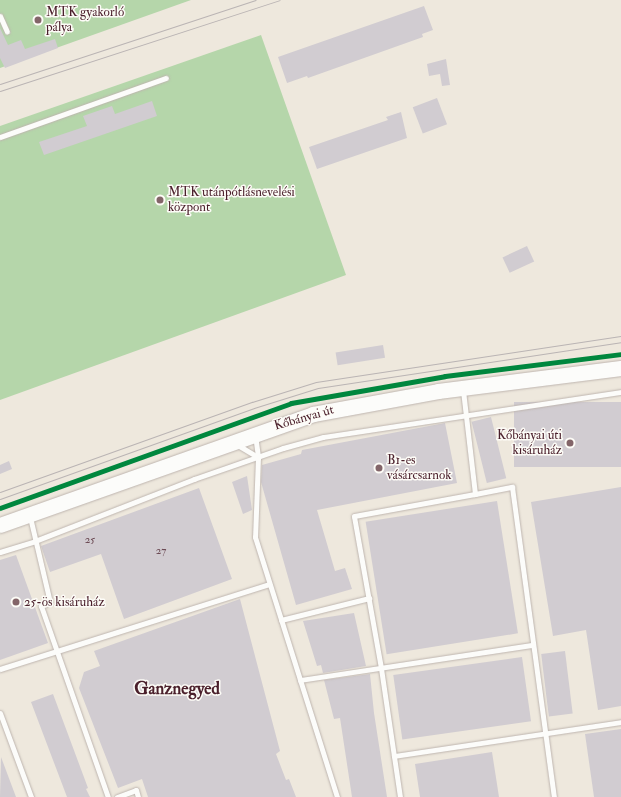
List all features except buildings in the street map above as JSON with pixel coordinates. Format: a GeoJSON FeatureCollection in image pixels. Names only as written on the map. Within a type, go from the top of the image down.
{"type":"FeatureCollection","features":[{"type":"Feature","properties":{"kind":"main road","name":"Kőbányai út"},"geometry":{"type":"LineString","coordinates":[[0,525],[254,433],[338,408],[462,389],[621,368]]}},
{"type":"Feature","properties":{"kind":"lane"},"geometry":{"type":"LineString","coordinates":[[0,16],[7,32]]}},
{"type":"Feature","properties":{"kind":"lane"},"geometry":{"type":"LineString","coordinates":[[0,137],[166,78]]}},
{"type":"Feature","properties":{"kind":"lane"},"geometry":{"type":"LineString","coordinates":[[462,389],[475,494]]}},
{"type":"Feature","properties":{"kind":"lane"},"geometry":{"type":"LineString","coordinates":[[0,552],[35,541],[258,457],[323,437],[465,414],[621,392]]}},
{"type":"Feature","properties":{"kind":"lane"},"geometry":{"type":"LineString","coordinates":[[254,433],[258,457],[254,537],[337,797]]}},
{"type":"Feature","properties":{"kind":"lane"},"geometry":{"type":"LineString","coordinates":[[232,441],[258,457]]}},
{"type":"Feature","properties":{"kind":"lane"},"geometry":{"type":"LineString","coordinates":[[400,797],[381,668],[354,516],[512,487],[532,645],[554,797]]}},
{"type":"Feature","properties":{"kind":"lane"},"geometry":{"type":"LineString","coordinates":[[29,514],[50,602],[41,606],[108,797]]}},
{"type":"Feature","properties":{"kind":"lane"},"geometry":{"type":"LineString","coordinates":[[0,669],[269,584]]}},
{"type":"Feature","properties":{"kind":"lane"},"geometry":{"type":"LineString","coordinates":[[281,620],[369,598]]}},
{"type":"Feature","properties":{"kind":"lane"},"geometry":{"type":"LineString","coordinates":[[300,680],[532,645]]}},
{"type":"Feature","properties":{"kind":"lane"},"geometry":{"type":"LineString","coordinates":[[0,713],[31,797]]}},
{"type":"Feature","properties":{"kind":"lane"},"geometry":{"type":"LineString","coordinates":[[394,756],[621,722]]}},
{"type":"Feature","properties":{"kind":"lane"},"geometry":{"type":"LineString","coordinates":[[117,797],[136,790],[138,797]]}},
{"type":"Feature","properties":{"kind":"green space"},"geometry":{"type":"Polygon","coordinates":[[[0,0],[191,0],[0,68],[0,0]]]}},
{"type":"Feature","properties":{"kind":"green space","name":"MTK utánpótlásnevelési központ"},"geometry":{"type":"Polygon","coordinates":[[[261,35],[346,275],[0,400],[0,126],[261,35]]]}},
{"type":"Feature","properties":{"kind":"tram line"},"geometry":{"type":"LineString","coordinates":[[0,84],[256,0]]}},
{"type":"Feature","properties":{"kind":"tram line"},"geometry":{"type":"LineString","coordinates":[[0,91],[280,0]]}},
{"type":"Feature","properties":{"kind":"tram line"},"geometry":{"type":"LineString","coordinates":[[0,492],[252,402],[316,382],[621,336]]}},
{"type":"Feature","properties":{"kind":"tram line"},"geometry":{"type":"LineString","coordinates":[[0,499],[254,408],[318,388],[621,342]]}},
{"type":"Feature","properties":{"kind":"cycle path"},"geometry":{"type":"LineString","coordinates":[[0,508],[291,403],[445,376],[621,354]]}},
{"type":"Feature","properties":{"kind":"place","name":"MTK gyakorló pálya"},"geometry":{"type":"Point","coordinates":[38,20]}},
{"type":"Feature","properties":{"kind":"place","name":"MTK utánpótlásnevelési központ"},"geometry":{"type":"Point","coordinates":[160,200]}},
{"type":"Feature","properties":{"kind":"place","name":"Kőbányai úti kisáruház"},"geometry":{"type":"Point","coordinates":[570,443]}},
{"type":"Feature","properties":{"kind":"place","name":"B1-es vásárcsarnok"},"geometry":{"type":"Point","coordinates":[379,468]}},
{"type":"Feature","properties":{"kind":"place","name":"25-ös kisáruház"},"geometry":{"type":"Point","coordinates":[16,602]}},
{"type":"Feature","properties":{"kind":"district","name":"Ganznegyed"},"geometry":{"type":"Point","coordinates":[177,689]}}]}
